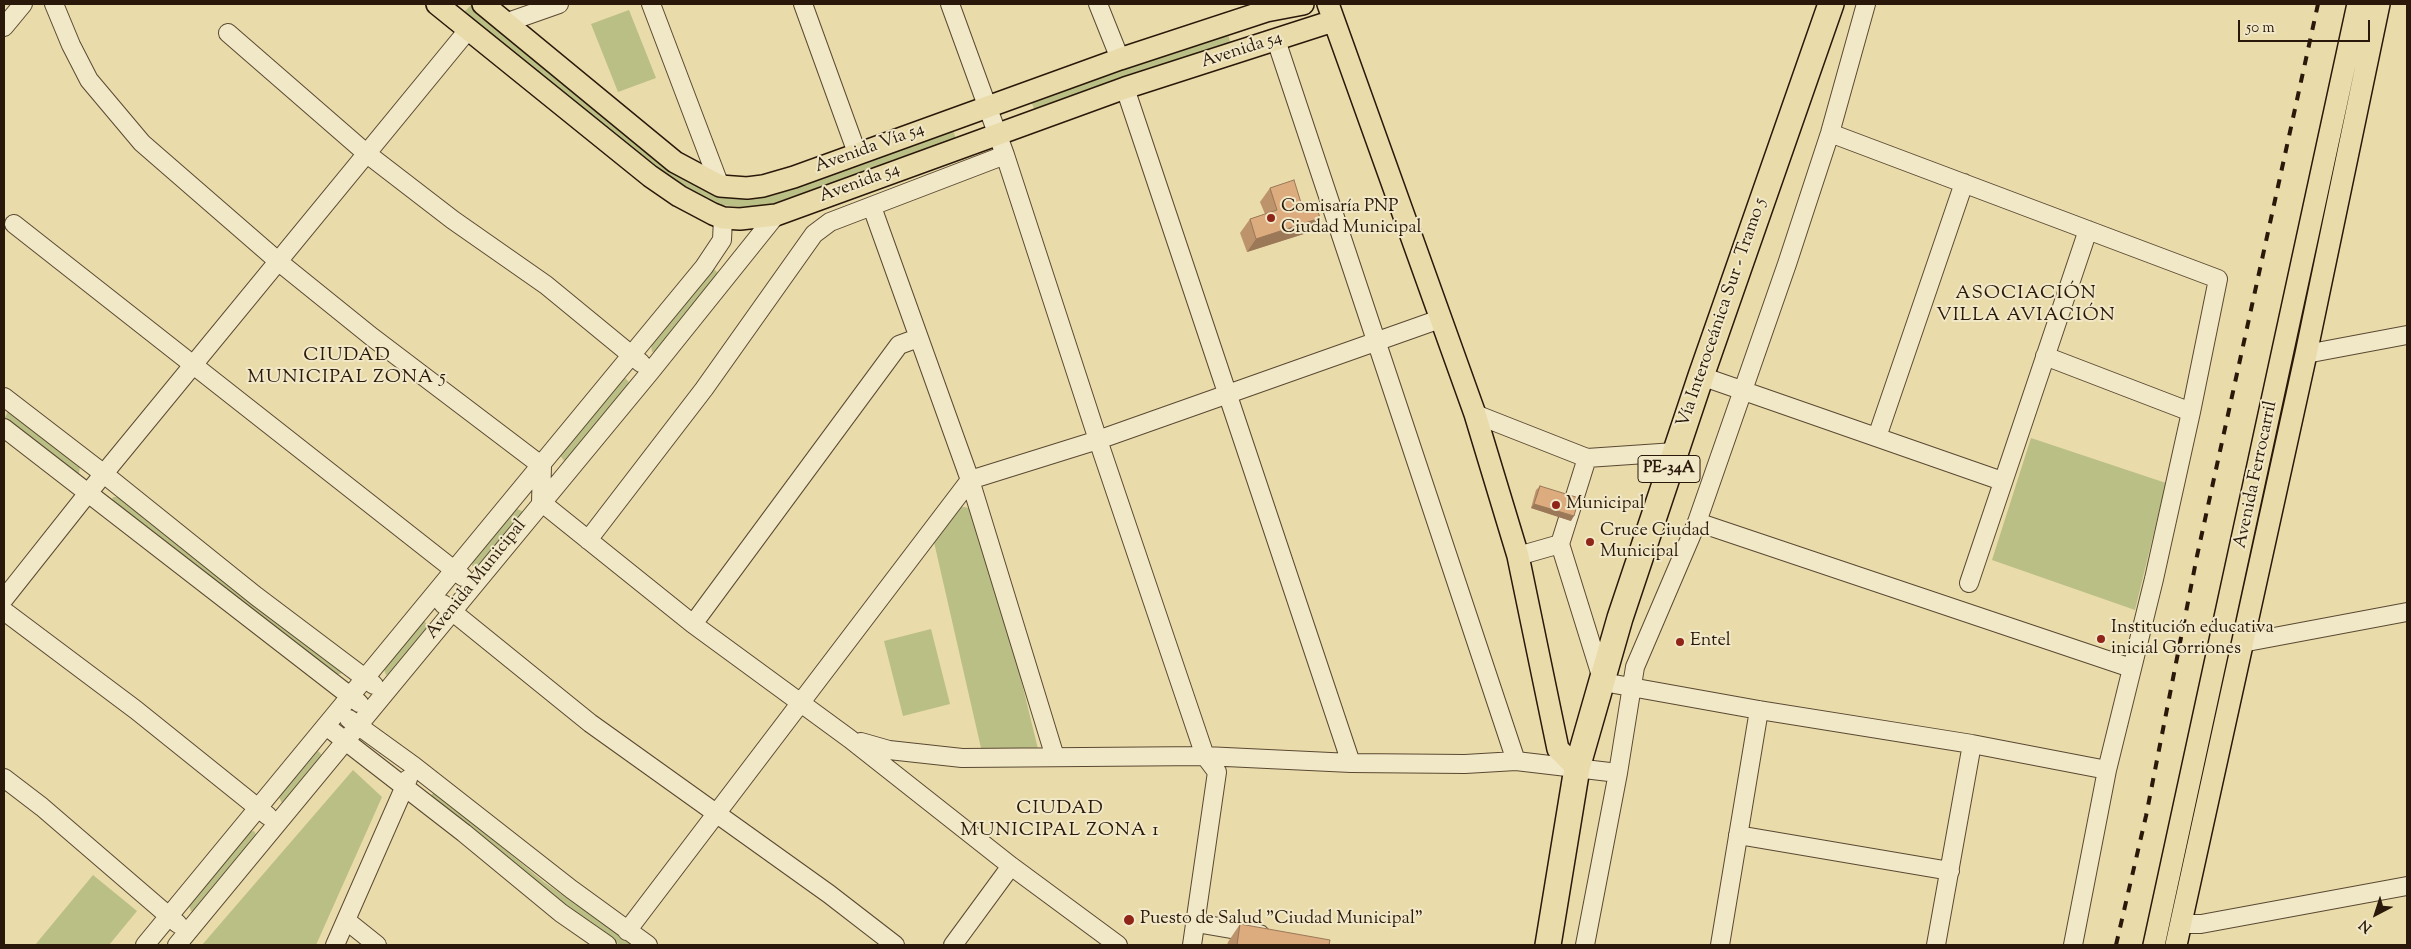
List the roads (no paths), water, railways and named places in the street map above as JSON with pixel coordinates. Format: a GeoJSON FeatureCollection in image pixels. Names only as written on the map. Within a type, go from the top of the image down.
{"type":"FeatureCollection","features":[{"type":"Feature","properties":{"kind":"highway","name":"Vía Interoceánica Sur - Tramo 5"},"geometry":{"type":"LineString","coordinates":[[1548,945],[1577,768],[1620,618],[1701,376],[1831,4]]}},
{"type":"Feature","properties":{"kind":"main road","name":"Avenida 54"},"geometry":{"type":"LineString","coordinates":[[438,4],[650,176],[679,196],[723,218],[740,219],[776,215],[1125,88],[1276,40],[1330,12]]}},
{"type":"Feature","properties":{"kind":"main road","name":"Avenida Vía 54"},"geometry":{"type":"LineString","coordinates":[[483,4],[675,162],[720,186],[747,188],[763,186],[807,173],[857,153],[1264,8],[1302,4]]}},
{"type":"Feature","properties":{"kind":"main road","name":"Avenida Ferrocarril"},"geometry":{"type":"LineString","coordinates":[[2154,945],[2358,4]]}},
{"type":"Feature","properties":{"kind":"main road","name":"Avenida Ferrocarril"},"geometry":{"type":"LineString","coordinates":[[2176,945],[2306,354],[2380,4]]}},
{"type":"Feature","properties":{"kind":"main road"},"geometry":{"type":"LineString","coordinates":[[1330,12],[1476,414],[1518,556],[1558,749],[1577,768]]}},
{"type":"Feature","properties":{"kind":"street"},"geometry":{"type":"LineString","coordinates":[[4,27],[23,4]]}},
{"type":"Feature","properties":{"kind":"street"},"geometry":{"type":"LineString","coordinates":[[54,4],[71,45],[89,80],[136,136],[278,262],[372,337],[542,466],[541,502],[693,624],[850,739],[1011,866],[1118,945]]}},
{"type":"Feature","properties":{"kind":"street"},"geometry":{"type":"LineString","coordinates":[[505,23],[559,4]]}},
{"type":"Feature","properties":{"kind":"street"},"geometry":{"type":"LineString","coordinates":[[651,4],[720,186]]}},
{"type":"Feature","properties":{"kind":"street"},"geometry":{"type":"LineString","coordinates":[[803,4],[857,153]]}},
{"type":"Feature","properties":{"kind":"street"},"geometry":{"type":"LineString","coordinates":[[950,4],[1005,155],[1098,440],[1205,756],[1216,772],[1192,945]]}},
{"type":"Feature","properties":{"kind":"street"},"geometry":{"type":"LineString","coordinates":[[1098,4],[1120,59]]}},
{"type":"Feature","properties":{"kind":"street"},"geometry":{"type":"LineString","coordinates":[[1585,945],[1618,773],[1635,667],[1697,522],[1788,264],[1830,133],[1866,4]]}},
{"type":"Feature","properties":{"kind":"street"},"geometry":{"type":"LineString","coordinates":[[4,599],[88,493],[468,30]]}},
{"type":"Feature","properties":{"kind":"street"},"geometry":{"type":"LineString","coordinates":[[228,33],[366,153],[453,220],[546,285],[651,371]]}},
{"type":"Feature","properties":{"kind":"street"},"geometry":{"type":"LineString","coordinates":[[1276,40],[1378,341],[1516,761]]}},
{"type":"Feature","properties":{"kind":"street"},"geometry":{"type":"LineString","coordinates":[[1125,88],[1351,763]]}},
{"type":"Feature","properties":{"kind":"street"},"geometry":{"type":"LineString","coordinates":[[1830,133],[2218,279],[2192,412],[2107,770],[2073,945]]}},
{"type":"Feature","properties":{"kind":"street"},"geometry":{"type":"LineString","coordinates":[[588,540],[704,389],[814,234],[830,222],[1005,155]]}},
{"type":"Feature","properties":{"kind":"street"},"geometry":{"type":"LineString","coordinates":[[1877,437],[1964,183]]}},
{"type":"Feature","properties":{"kind":"street"},"geometry":{"type":"LineString","coordinates":[[872,207],[970,480],[1055,756]]}},
{"type":"Feature","properties":{"kind":"street","name":"Avenida Municipal"},"geometry":{"type":"LineString","coordinates":[[182,939],[651,371],[776,215]]}},
{"type":"Feature","properties":{"kind":"street","name":"Avenida Municipal"},"geometry":{"type":"LineString","coordinates":[[144,945],[434,597],[717,250],[722,240],[723,218]]}},
{"type":"Feature","properties":{"kind":"street"},"geometry":{"type":"LineString","coordinates":[[14,224],[473,585]]}},
{"type":"Feature","properties":{"kind":"street"},"geometry":{"type":"LineString","coordinates":[[1969,583],[2088,230]]}},
{"type":"Feature","properties":{"kind":"street"},"geometry":{"type":"LineString","coordinates":[[627,931],[970,480],[1098,440],[1440,318]]}},
{"type":"Feature","properties":{"kind":"street"},"geometry":{"type":"LineString","coordinates":[[2306,354],[2407,335]]}},
{"type":"Feature","properties":{"kind":"street"},"geometry":{"type":"LineString","coordinates":[[693,624],[899,345],[918,338]]}},
{"type":"Feature","properties":{"kind":"street"},"geometry":{"type":"LineString","coordinates":[[2045,356],[2192,412]]}},
{"type":"Feature","properties":{"kind":"street"},"geometry":{"type":"LineString","coordinates":[[1701,376],[1742,392],[2002,481]]}},
{"type":"Feature","properties":{"kind":"street"},"geometry":{"type":"LineString","coordinates":[[4,397],[104,474],[256,596],[384,693]]}},
{"type":"Feature","properties":{"kind":"street"},"geometry":{"type":"LineString","coordinates":[[1476,414],[1587,458],[1675,452]]}},
{"type":"Feature","properties":{"kind":"street"},"geometry":{"type":"LineString","coordinates":[[4,428],[370,710]]}},
{"type":"Feature","properties":{"kind":"street"},"geometry":{"type":"LineString","coordinates":[[1587,458],[1560,544],[1603,682],[1760,710],[1972,744],[2107,770]]}},
{"type":"Feature","properties":{"kind":"street"},"geometry":{"type":"LineString","coordinates":[[1697,522],[2131,668]]}},
{"type":"Feature","properties":{"kind":"street"},"geometry":{"type":"LineString","coordinates":[[1518,556],[1560,544]]}},
{"type":"Feature","properties":{"kind":"street"},"geometry":{"type":"LineString","coordinates":[[434,597],[590,722],[895,945]]}},
{"type":"Feature","properties":{"kind":"street"},"geometry":{"type":"LineString","coordinates":[[4,610],[136,710],[278,824]]}},
{"type":"Feature","properties":{"kind":"street"},"geometry":{"type":"LineString","coordinates":[[2242,643],[2407,612]]}},
{"type":"Feature","properties":{"kind":"street"},"geometry":{"type":"LineString","coordinates":[[1720,945],[1760,710]]}},
{"type":"Feature","properties":{"kind":"street"},"geometry":{"type":"LineString","coordinates":[[338,711],[414,766],[627,931],[648,945]]}},
{"type":"Feature","properties":{"kind":"street"},"geometry":{"type":"LineString","coordinates":[[326,726],[464,833],[561,913],[607,945]]}},
{"type":"Feature","properties":{"kind":"street"},"geometry":{"type":"LineString","coordinates":[[850,739],[889,750],[922,756],[962,758],[1205,756],[1351,763],[1465,764],[1516,761],[1618,773]]}},
{"type":"Feature","properties":{"kind":"street"},"geometry":{"type":"LineString","coordinates":[[1936,945],[1972,744]]}},
{"type":"Feature","properties":{"kind":"street"},"geometry":{"type":"LineString","coordinates":[[334,945],[347,921],[403,787],[414,766]]}},
{"type":"Feature","properties":{"kind":"street"},"geometry":{"type":"LineString","coordinates":[[4,778],[42,807],[169,917],[182,939]]}},
{"type":"Feature","properties":{"kind":"street"},"geometry":{"type":"LineString","coordinates":[[1738,835],[1950,871]]}},
{"type":"Feature","properties":{"kind":"street"},"geometry":{"type":"LineString","coordinates":[[953,945],[1011,866]]}},
{"type":"Feature","properties":{"kind":"street"},"geometry":{"type":"LineString","coordinates":[[2182,924],[2201,924],[2407,886]]}},
{"type":"Feature","properties":{"kind":"street"},"geometry":{"type":"LineString","coordinates":[[347,921],[378,945]]}},
{"type":"Feature","properties":{"kind":"street"},"geometry":{"type":"LineString","coordinates":[[1196,923],[1274,936]]}},
{"type":"Feature","properties":{"kind":"railway"},"geometry":{"type":"LineString","coordinates":[[2116,945],[2146,816],[2197,556],[2318,4]]}},
{"type":"Feature","properties":{"kind":"place","name":"Comisaría PNP Ciudad Municipal"},"geometry":{"type":"Point","coordinates":[1271,218]}},
{"type":"Feature","properties":{"kind":"place","name":"Municipal"},"geometry":{"type":"Point","coordinates":[1556,505]}},
{"type":"Feature","properties":{"kind":"place","name":"Cruce Ciudad Municipal"},"geometry":{"type":"Point","coordinates":[1590,542]}},
{"type":"Feature","properties":{"kind":"place","name":"Institución educativa inicial Gorriones"},"geometry":{"type":"Point","coordinates":[2101,639]}},
{"type":"Feature","properties":{"kind":"place","name":"Entel"},"geometry":{"type":"Point","coordinates":[1680,642]}},
{"type":"Feature","properties":{"kind":"place","name":"Puesto de Salud \"Ciudad Municipal\""},"geometry":{"type":"Point","coordinates":[1129,920]}},
{"type":"Feature","properties":{"kind":"district","name":"ASOCIACIÓN VILLA AVIACIÓN"},"geometry":{"type":"Point","coordinates":[2026,306]}},
{"type":"Feature","properties":{"kind":"district","name":"CIUDAD MUNICIPAL ZONA 5"},"geometry":{"type":"Point","coordinates":[347,368]}},
{"type":"Feature","properties":{"kind":"district","name":"CIUDAD MUNICIPAL ZONA 1"},"geometry":{"type":"Point","coordinates":[1060,821]}}]}
